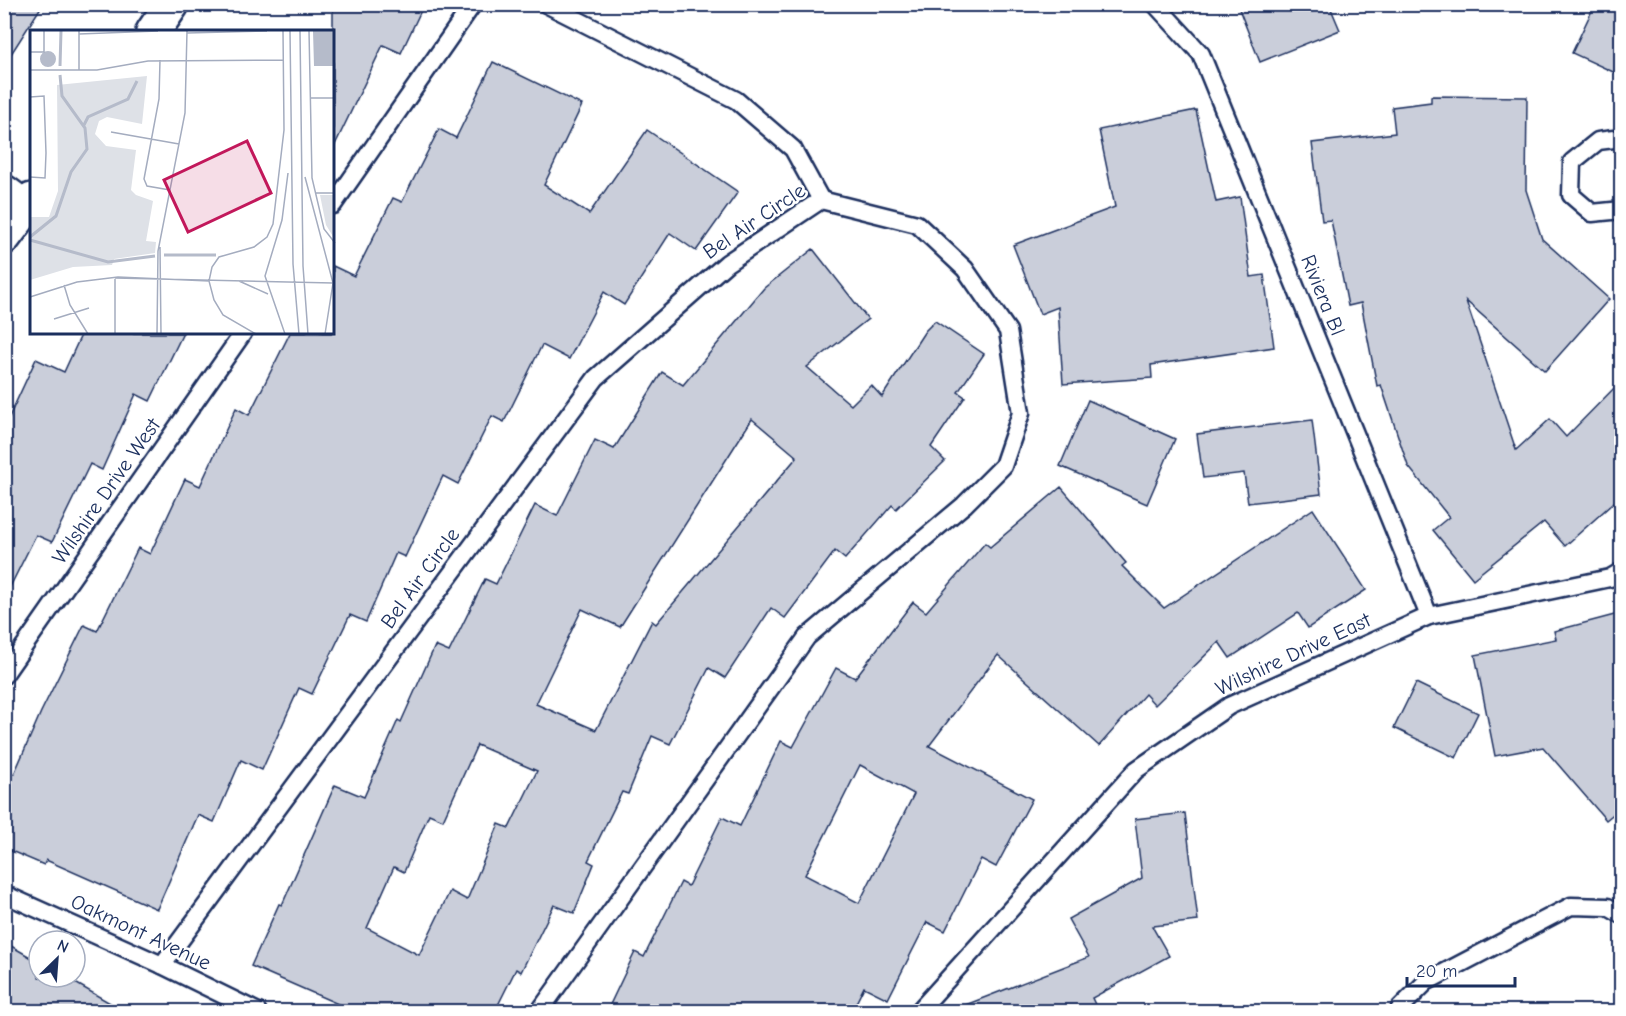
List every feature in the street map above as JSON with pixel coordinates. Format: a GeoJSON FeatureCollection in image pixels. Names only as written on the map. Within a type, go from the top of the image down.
{"type":"FeatureCollection","features":[{"type":"Feature","properties":{"kind":"street"},"geometry":{"type":"LineString","coordinates":[[154,30],[172,4]]}},
{"type":"Feature","properties":{"kind":"street"},"geometry":{"type":"LineString","coordinates":[[4,237],[21,200]]}},
{"type":"Feature","properties":{"kind":"lane"},"geometry":{"type":"LineString","coordinates":[[334,204],[473,4]]}},
{"type":"Feature","properties":{"kind":"lane"},"geometry":{"type":"LineString","coordinates":[[546,4],[736,100],[793,149],[821,200]]}},
{"type":"Feature","properties":{"kind":"lane","name":"Riviera Bl"},"geometry":{"type":"LineString","coordinates":[[1155,4],[1201,54],[1429,616]]}},
{"type":"Feature","properties":{"kind":"lane"},"geometry":{"type":"LineString","coordinates":[[1622,138],[1598,141],[1572,162],[1571,195],[1592,213],[1622,210]]}},
{"type":"Feature","properties":{"kind":"lane","name":"Bel Air Circle"},"geometry":{"type":"LineString","coordinates":[[162,965],[596,378],[727,263],[821,200],[917,224],[965,268],[1008,331],[1021,413],[1003,466],[964,505],[807,637],[539,1011]]}},
{"type":"Feature","properties":{"kind":"lane","name":"Wilshire Drive West"},"geometry":{"type":"LineString","coordinates":[[4,675],[242,334]]}},
{"type":"Feature","properties":{"kind":"lane","name":"Wilshire Drive East"},"geometry":{"type":"LineString","coordinates":[[918,1011],[1136,770],[1229,706],[1429,616],[1610,578],[1622,571]]}},
{"type":"Feature","properties":{"kind":"lane","name":"Oakmont Avenue"},"geometry":{"type":"LineString","coordinates":[[4,894],[258,1011]]}},
{"type":"Feature","properties":{"kind":"lane"},"geometry":{"type":"LineString","coordinates":[[1397,1010],[1426,982],[1571,906],[1608,907],[1622,915]]}},
{"type":"Feature","properties":{"kind":"building"},"geometry":{"type":"Polygon","coordinates":[[[4,4],[43,4],[4,65],[4,4]]]}},
{"type":"Feature","properties":{"kind":"building"},"geometry":{"type":"Polygon","coordinates":[[[333,4],[424,4],[401,53],[383,45],[334,147],[334,30],[333,4]]]}},
{"type":"Feature","properties":{"kind":"building"},"geometry":{"type":"Polygon","coordinates":[[[1237,4],[1329,4],[1340,30],[1260,62],[1237,4]]]}},
{"type":"Feature","properties":{"kind":"building"},"geometry":{"type":"Polygon","coordinates":[[[1595,4],[1611,4],[1622,10],[1622,76],[1572,53],[1595,4]]]}},
{"type":"Feature","properties":{"kind":"building"},"geometry":{"type":"Polygon","coordinates":[[[493,62],[582,105],[544,185],[589,214],[647,130],[738,192],[696,251],[670,233],[624,305],[604,292],[569,359],[542,345],[504,422],[492,416],[458,484],[443,476],[405,557],[396,553],[366,622],[350,615],[312,694],[299,688],[262,770],[241,760],[214,822],[198,815],[157,909],[46,860],[44,865],[4,848],[4,770],[14,774],[41,712],[84,625],[97,631],[138,548],[150,554],[185,479],[200,486],[236,408],[249,415],[290,334],[334,334],[334,266],[354,276],[393,198],[402,202],[439,129],[456,138],[493,62]]]}},
{"type":"Feature","properties":{"kind":"building"},"geometry":{"type":"Polygon","coordinates":[[[1431,96],[1527,97],[1526,190],[1542,239],[1609,299],[1545,371],[1466,301],[1516,450],[1550,419],[1566,437],[1622,380],[1622,495],[1565,546],[1544,522],[1473,579],[1433,530],[1449,517],[1408,466],[1381,385],[1377,386],[1361,303],[1348,306],[1331,220],[1322,221],[1312,143],[1395,133],[1392,107],[1431,102],[1431,96]]]}},
{"type":"Feature","properties":{"kind":"building"},"geometry":{"type":"Polygon","coordinates":[[[1196,110],[1216,202],[1240,197],[1251,277],[1264,275],[1274,347],[1151,365],[1152,378],[1063,384],[1058,307],[1040,314],[1013,245],[1115,207],[1099,130],[1196,110]]]}},
{"type":"Feature","properties":{"kind":"building"},"geometry":{"type":"Polygon","coordinates":[[[813,249],[868,319],[807,367],[851,405],[871,385],[882,397],[925,331],[935,321],[984,354],[958,392],[965,397],[931,447],[945,461],[896,509],[892,505],[845,559],[835,551],[785,618],[771,608],[725,678],[709,668],[670,744],[652,736],[628,794],[622,792],[588,861],[594,864],[574,913],[554,905],[521,972],[516,969],[495,1011],[354,1011],[251,966],[279,904],[282,905],[335,785],[364,797],[398,720],[401,722],[435,646],[449,652],[485,579],[496,584],[535,505],[557,516],[595,440],[614,449],[662,372],[683,385],[764,288],[813,249]],[[752,419],[620,627],[582,609],[536,704],[596,730],[652,621],[656,624],[797,457],[752,419]],[[477,745],[443,820],[429,814],[404,872],[394,867],[367,928],[419,955],[450,891],[467,900],[499,824],[509,828],[537,771],[477,745]]]}},
{"type":"Feature","properties":{"kind":"building"},"geometry":{"type":"Polygon","coordinates":[[[82,334],[183,334],[150,401],[136,394],[102,470],[90,464],[52,542],[36,535],[4,599],[4,428],[36,359],[64,372],[82,334]]]}},
{"type":"Feature","properties":{"kind":"building"},"geometry":{"type":"Polygon","coordinates":[[[1088,400],[1175,439],[1147,504],[1060,466],[1088,400]]]}},
{"type":"Feature","properties":{"kind":"building"},"geometry":{"type":"Polygon","coordinates":[[[1312,420],[1321,494],[1248,503],[1244,473],[1203,478],[1197,434],[1312,420]]]}},
{"type":"Feature","properties":{"kind":"building"},"geometry":{"type":"Polygon","coordinates":[[[1061,487],[1126,563],[1122,566],[1164,608],[1313,509],[1366,590],[1308,628],[1298,613],[1230,658],[1219,642],[1155,705],[1145,694],[1099,746],[998,655],[929,746],[1032,799],[996,867],[981,859],[945,931],[927,922],[888,999],[864,987],[852,1011],[607,1011],[635,952],[644,957],[681,882],[688,886],[722,817],[740,826],[781,741],[793,747],[836,668],[855,678],[913,602],[926,612],[985,543],[990,547],[1061,487]],[[860,765],[805,875],[859,903],[914,794],[860,765]]]}},
{"type":"Feature","properties":{"kind":"building"},"geometry":{"type":"Polygon","coordinates":[[[1622,613],[1622,807],[1606,820],[1543,747],[1495,756],[1475,655],[1556,639],[1554,631],[1622,613]]]}},
{"type":"Feature","properties":{"kind":"building"},"geometry":{"type":"Polygon","coordinates":[[[1416,683],[1478,713],[1456,758],[1394,728],[1416,683]]]}},
{"type":"Feature","properties":{"kind":"building"},"geometry":{"type":"Polygon","coordinates":[[[1185,813],[1198,921],[1152,926],[1169,956],[1092,998],[1098,1011],[955,1011],[955,1009],[1089,957],[1068,919],[1142,878],[1135,819],[1185,813]]]}},
{"type":"Feature","properties":{"kind":"building"},"geometry":{"type":"Polygon","coordinates":[[[4,942],[27,955],[27,989],[86,989],[124,1011],[4,1011],[4,942]]]}}]}
